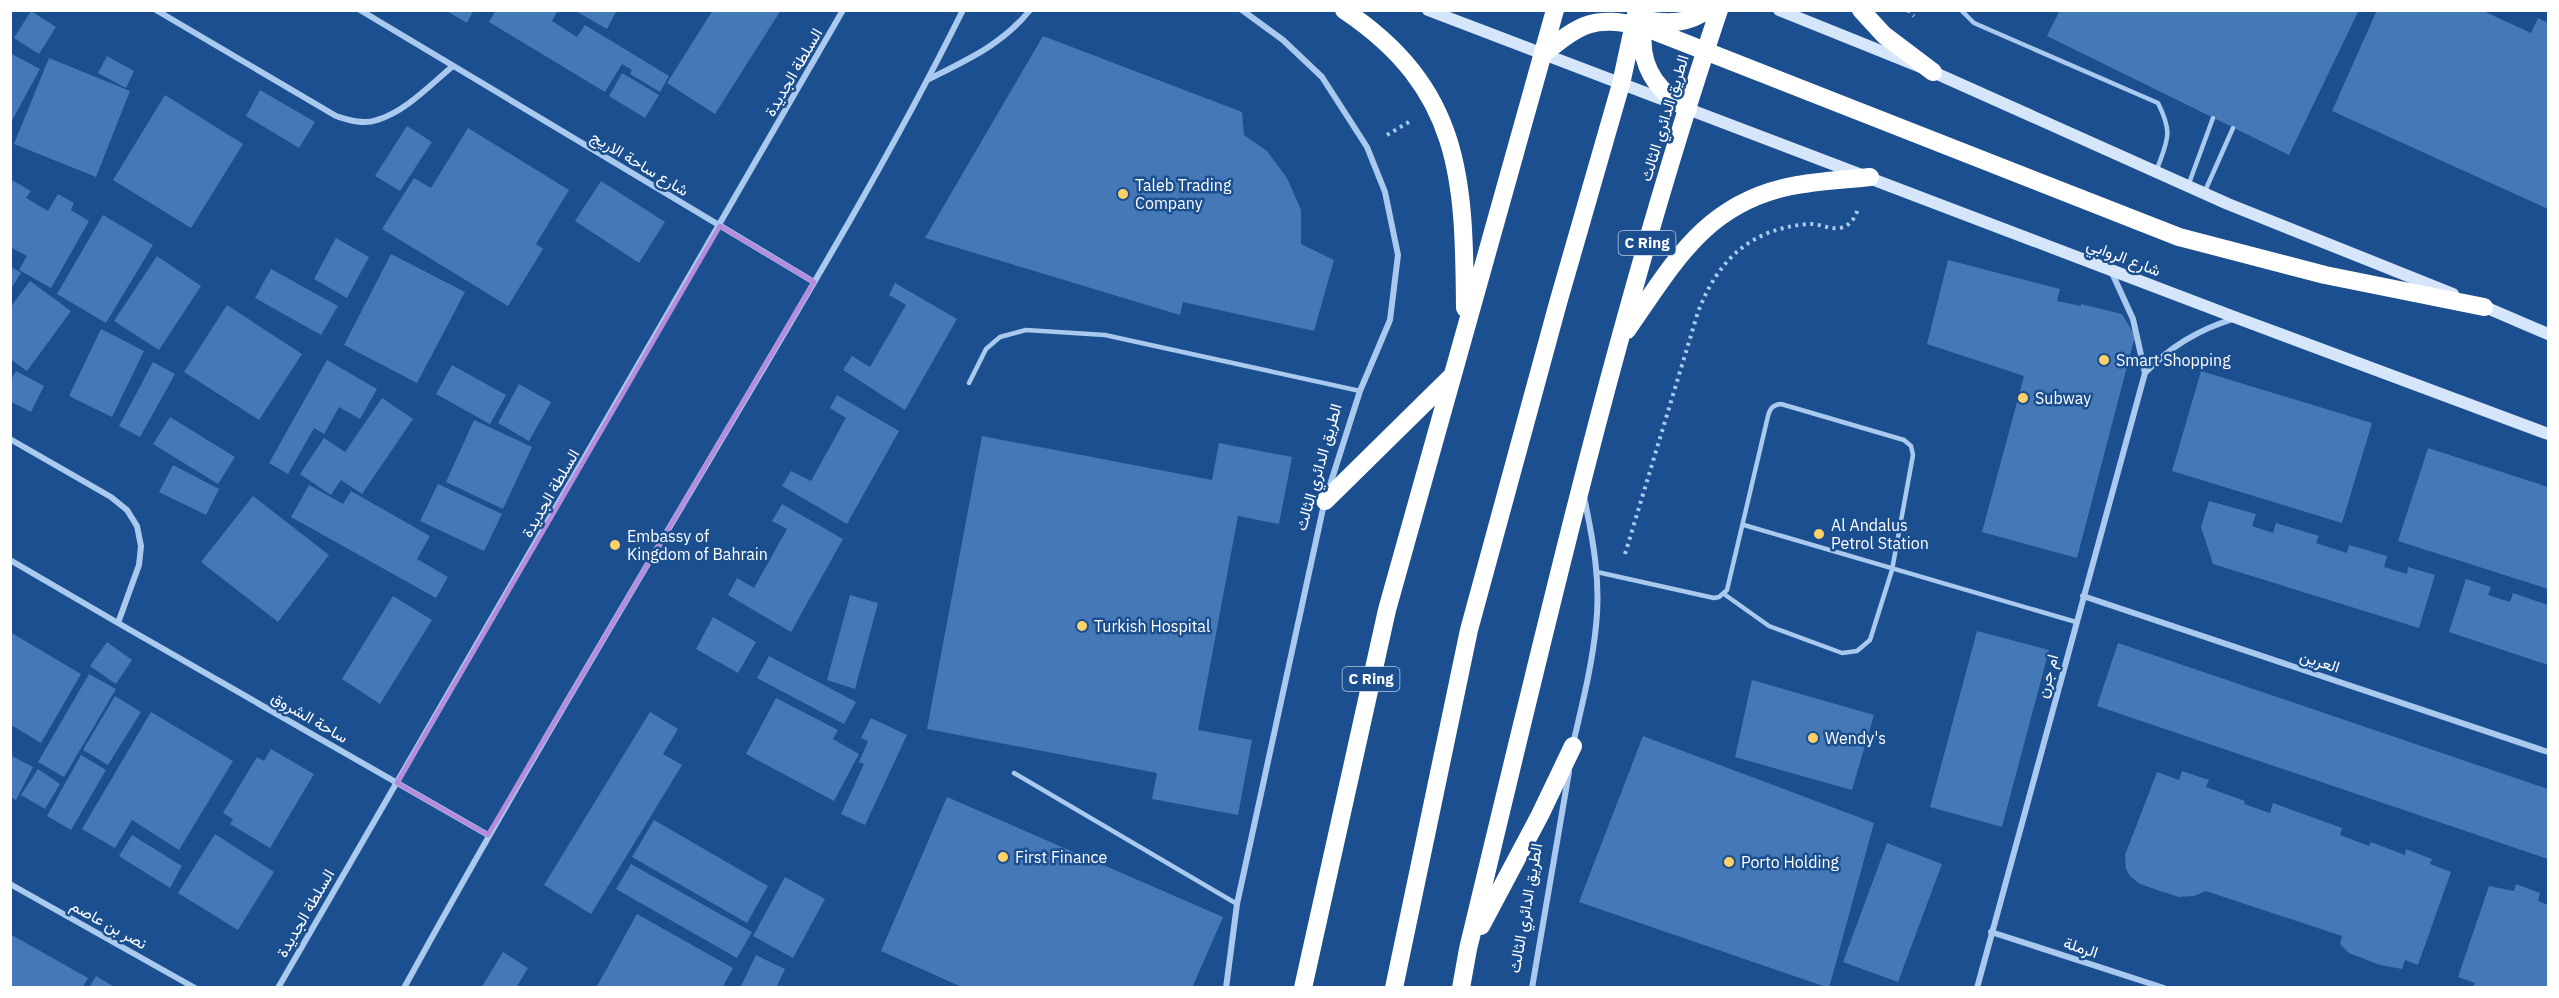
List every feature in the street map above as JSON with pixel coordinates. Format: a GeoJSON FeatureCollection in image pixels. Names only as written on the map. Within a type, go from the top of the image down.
{"type":"FeatureCollection","features":[{"type":"Feature","properties":{"kind":"highway"},"geometry":{"type":"LineString","coordinates":[[1344,10],[1393,49],[1419,79],[1435,106],[1451,147],[1465,225],[1466,330]]}},
{"type":"Feature","properties":{"kind":"highway","name":"C Ring"},"geometry":{"type":"LineString","coordinates":[[1303,984],[1387,610],[1556,10]]}},
{"type":"Feature","properties":{"kind":"highway"},"geometry":{"type":"LineString","coordinates":[[1614,10],[1661,23],[1682,22],[1707,10]]}},
{"type":"Feature","properties":{"kind":"highway","name":"الطريق الدائري الثالث"},"geometry":{"type":"LineString","coordinates":[[1461,987],[1468,949],[1581,480],[1617,344],[1719,10]]}},
{"type":"Feature","properties":{"kind":"highway"},"geometry":{"type":"LineString","coordinates":[[1861,10],[1884,35],[1932,72]]}},
{"type":"Feature","properties":{"kind":"highway"},"geometry":{"type":"LineString","coordinates":[[1394,987],[1469,630],[1558,303],[1641,19]]}},
{"type":"Feature","properties":{"kind":"highway"},"geometry":{"type":"LineString","coordinates":[[1641,19],[1643,50],[1650,74],[1665,94],[1688,109]]}},
{"type":"Feature","properties":{"kind":"highway"},"geometry":{"type":"LineString","coordinates":[[1543,54],[1581,26],[1603,21],[1641,19],[1705,51],[2179,237],[2325,275],[2484,307]]}},
{"type":"Feature","properties":{"kind":"highway"},"geometry":{"type":"LineString","coordinates":[[1617,344],[1690,242],[1722,214],[1759,195],[1784,188],[1870,177]]}},
{"type":"Feature","properties":{"kind":"highway"},"geometry":{"type":"LineString","coordinates":[[1325,501],[1454,375]]}},
{"type":"Feature","properties":{"kind":"highway"},"geometry":{"type":"LineString","coordinates":[[1468,949],[1540,815],[1573,746]]}},
{"type":"Feature","properties":{"kind":"street"},"geometry":{"type":"LineString","coordinates":[[156,10],[336,116],[356,122],[376,121],[395,112],[453,66]]}},
{"type":"Feature","properties":{"kind":"street","name":"شارع ساحة الاريج"},"geometry":{"type":"LineString","coordinates":[[360,10],[814,282]]}},
{"type":"Feature","properties":{"kind":"street","name":"السلطة الجديدة"},"geometry":{"type":"LineString","coordinates":[[278,987],[843,10]]}},
{"type":"Feature","properties":{"kind":"street"},"geometry":{"type":"LineString","coordinates":[[404,987],[488,835],[814,282],[928,80],[963,10]]}},
{"type":"Feature","properties":{"kind":"street"},"geometry":{"type":"LineString","coordinates":[[928,80],[994,45],[1016,28],[1030,10]]}},
{"type":"Feature","properties":{"kind":"street","name":"الطريق الدائري الثالث"},"geometry":{"type":"LineString","coordinates":[[1226,987],[1237,904],[1325,501],[1360,391],[1390,320],[1398,255],[1385,192],[1367,147],[1322,77],[1283,40],[1242,10]]}},
{"type":"Feature","properties":{"kind":"street","name":"شارع الروابي"},"geometry":{"type":"LineString","coordinates":[[1428,10],[2548,434]]}},
{"type":"Feature","properties":{"kind":"street"},"geometry":{"type":"LineString","coordinates":[[1779,10],[1932,72],[2204,194],[2548,334]]}},
{"type":"Feature","properties":{"kind":"street","name":"ام جرن"},"geometry":{"type":"LineString","coordinates":[[1977,987],[2145,372],[2133,319],[2110,269]]}},
{"type":"Feature","properties":{"kind":"street"},"geometry":{"type":"LineString","coordinates":[[2145,372],[2164,353],[2186,338],[2211,326],[2237,318]]}},
{"type":"Feature","properties":{"kind":"street"},"geometry":{"type":"LineString","coordinates":[[10,439],[111,497],[127,510],[137,526],[141,546],[139,566],[118,622]]}},
{"type":"Feature","properties":{"kind":"street","name":"الطريق الدائري الثالث"},"geometry":{"type":"LineString","coordinates":[[1532,987],[1573,746],[1597,624],[1597,572],[1581,480]]}},
{"type":"Feature","properties":{"kind":"street","name":"ساحة الشروق"},"geometry":{"type":"LineString","coordinates":[[10,560],[488,835]]}},
{"type":"Feature","properties":{"kind":"street","name":"العرين"},"geometry":{"type":"LineString","coordinates":[[2084,596],[2548,752]]}},
{"type":"Feature","properties":{"kind":"street","name":"نصر بن عاصم"},"geometry":{"type":"LineString","coordinates":[[10,884],[195,987]]}},
{"type":"Feature","properties":{"kind":"street","name":"الرملة"},"geometry":{"type":"LineString","coordinates":[[1991,932],[2164,987]]}},
{"type":"Feature","properties":{"kind":"lane"},"geometry":{"type":"LineString","coordinates":[[1961,10],[1974,23],[2158,103],[2168,123],[2168,138],[2156,172]]}},
{"type":"Feature","properties":{"kind":"lane"},"geometry":{"type":"LineString","coordinates":[[2188,187],[2213,118]]}},
{"type":"Feature","properties":{"kind":"lane"},"geometry":{"type":"LineString","coordinates":[[2204,194],[2233,128]]}},
{"type":"Feature","properties":{"kind":"lane"},"geometry":{"type":"LineString","coordinates":[[969,383],[987,349],[1000,337],[1026,330],[1105,335],[1360,391]]}},
{"type":"Feature","properties":{"kind":"lane"},"geometry":{"type":"LineString","coordinates":[[1781,404],[1904,440],[1911,446],[1913,454],[1892,570],[1870,640],[1857,651],[1842,653],[1769,626],[1724,594],[1744,525],[1772,407],[1781,404]]}},
{"type":"Feature","properties":{"kind":"lane"},"geometry":{"type":"LineString","coordinates":[[1744,525],[2076,622]]}},
{"type":"Feature","properties":{"kind":"lane"},"geometry":{"type":"LineString","coordinates":[[1597,572],[1714,598],[1724,594]]}},
{"type":"Feature","properties":{"kind":"lane"},"geometry":{"type":"LineString","coordinates":[[1014,773],[1237,904]]}},
{"type":"Feature","properties":{"kind":"path"},"geometry":{"type":"LineString","coordinates":[[1367,147],[1435,106]]}},
{"type":"Feature","properties":{"kind":"path"},"geometry":{"type":"LineString","coordinates":[[1618,577],[1698,312],[1708,286],[1724,264],[1738,251],[1765,234],[1788,226],[1812,224],[1837,229],[1848,225],[1856,215],[1870,177]]}},
{"type":"Feature","properties":{"kind":"highlighted area"},"geometry":{"type":"Polygon","coordinates":[[[720,226],[814,282],[488,835],[397,783],[720,226]]]}},
{"type":"Feature","properties":{"kind":"building"},"geometry":{"type":"Polygon","coordinates":[[[445,10],[474,10],[467,23],[445,10]]]}},
{"type":"Feature","properties":{"kind":"building"},"geometry":{"type":"Polygon","coordinates":[[[496,10],[558,10],[552,21],[577,37],[585,25],[669,76],[660,92],[630,74],[632,70],[622,64],[605,92],[489,22],[496,10]]]}},
{"type":"Feature","properties":{"kind":"building"},"geometry":{"type":"Polygon","coordinates":[[[574,10],[617,10],[607,29],[574,10]]]}},
{"type":"Feature","properties":{"kind":"building"},"geometry":{"type":"Polygon","coordinates":[[[713,10],[781,10],[715,114],[667,83],[713,10]]]}},
{"type":"Feature","properties":{"kind":"building"},"geometry":{"type":"Polygon","coordinates":[[[2060,10],[2359,10],[2289,155],[2047,36],[2060,10]]]}},
{"type":"Feature","properties":{"kind":"building"},"geometry":{"type":"Polygon","coordinates":[[[2377,10],[2481,10],[2531,33],[2538,18],[2548,23],[2548,209],[2332,111],[2377,10]]]}},
{"type":"Feature","properties":{"kind":"building"},"geometry":{"type":"Polygon","coordinates":[[[31,11],[56,27],[39,54],[14,38],[31,11]]]}},
{"type":"Feature","properties":{"kind":"building","name":"Taleb Trading Company"},"geometry":{"type":"Polygon","coordinates":[[[1043,36],[1242,112],[1244,135],[1267,151],[1287,178],[1301,210],[1301,244],[1334,260],[1314,331],[1183,302],[1180,315],[925,238],[1043,36]]]}},
{"type":"Feature","properties":{"kind":"building"},"geometry":{"type":"Polygon","coordinates":[[[10,53],[40,69],[10,124],[10,53]]]}},
{"type":"Feature","properties":{"kind":"building"},"geometry":{"type":"Polygon","coordinates":[[[107,56],[134,71],[126,88],[98,73],[107,56]]]}},
{"type":"Feature","properties":{"kind":"building"},"geometry":{"type":"Polygon","coordinates":[[[49,58],[130,91],[96,177],[14,144],[49,58]]]}},
{"type":"Feature","properties":{"kind":"building"},"geometry":{"type":"Polygon","coordinates":[[[622,73],[659,95],[645,118],[609,96],[622,73]]]}},
{"type":"Feature","properties":{"kind":"building"},"geometry":{"type":"Polygon","coordinates":[[[260,90],[315,122],[299,148],[246,116],[260,90]]]}},
{"type":"Feature","properties":{"kind":"building"},"geometry":{"type":"Polygon","coordinates":[[[165,95],[243,144],[191,228],[113,180],[165,95]]]}},
{"type":"Feature","properties":{"kind":"building"},"geometry":{"type":"Polygon","coordinates":[[[407,126],[432,142],[400,191],[375,176],[407,126]]]}},
{"type":"Feature","properties":{"kind":"building"},"geometry":{"type":"Polygon","coordinates":[[[468,128],[569,190],[536,244],[543,249],[508,306],[382,229],[414,178],[431,188],[468,128]]]}},
{"type":"Feature","properties":{"kind":"building"},"geometry":{"type":"Polygon","coordinates":[[[10,179],[31,191],[26,198],[48,211],[58,194],[74,203],[71,210],[89,221],[51,288],[19,270],[27,256],[10,247],[10,179]]]}},
{"type":"Feature","properties":{"kind":"building"},"geometry":{"type":"Polygon","coordinates":[[[601,181],[665,222],[639,263],[575,221],[601,181]]]}},
{"type":"Feature","properties":{"kind":"building"},"geometry":{"type":"Polygon","coordinates":[[[103,215],[153,245],[106,323],[57,294],[103,215]]]}},
{"type":"Feature","properties":{"kind":"building"},"geometry":{"type":"Polygon","coordinates":[[[336,238],[369,257],[347,298],[314,279],[336,238]]]}},
{"type":"Feature","properties":{"kind":"building"},"geometry":{"type":"Polygon","coordinates":[[[391,254],[465,292],[417,383],[344,345],[391,254]]]}},
{"type":"Feature","properties":{"kind":"building"},"geometry":{"type":"Polygon","coordinates":[[[157,256],[201,286],[159,350],[114,321],[157,256]]]}},
{"type":"Feature","properties":{"kind":"building"},"geometry":{"type":"Polygon","coordinates":[[[1948,260],[2060,289],[2057,301],[2122,314],[2135,336],[2077,558],[1982,532],[2024,376],[1927,344],[1948,260]]]}},
{"type":"Feature","properties":{"kind":"building"},"geometry":{"type":"Polygon","coordinates":[[[10,266],[21,273],[10,290],[10,266]]]}},
{"type":"Feature","properties":{"kind":"building"},"geometry":{"type":"Polygon","coordinates":[[[271,269],[338,306],[321,335],[255,298],[271,269]]]}},
{"type":"Feature","properties":{"kind":"building"},"geometry":{"type":"Polygon","coordinates":[[[30,281],[71,311],[27,371],[10,359],[10,308],[30,281]]]}},
{"type":"Feature","properties":{"kind":"building"},"geometry":{"type":"Polygon","coordinates":[[[895,283],[957,319],[905,410],[843,370],[852,356],[870,367],[906,305],[889,295],[895,283]]]}},
{"type":"Feature","properties":{"kind":"building"},"geometry":{"type":"Polygon","coordinates":[[[227,305],[302,354],[259,420],[184,372],[227,305]]]}},
{"type":"Feature","properties":{"kind":"building"},"geometry":{"type":"Polygon","coordinates":[[[101,329],[144,351],[112,417],[69,396],[101,329]]]}},
{"type":"Feature","properties":{"kind":"building"},"geometry":{"type":"Polygon","coordinates":[[[327,360],[377,389],[360,419],[339,407],[324,434],[314,428],[288,474],[269,463],[327,360]]]}},
{"type":"Feature","properties":{"kind":"building"},"geometry":{"type":"Polygon","coordinates":[[[153,362],[175,374],[140,437],[119,426],[153,362]]]}},
{"type":"Feature","properties":{"kind":"building"},"geometry":{"type":"Polygon","coordinates":[[[452,365],[506,395],[490,424],[436,394],[452,365]]]}},
{"type":"Feature","properties":{"kind":"building"},"geometry":{"type":"Polygon","coordinates":[[[16,371],[44,386],[31,412],[10,401],[10,381],[16,371]]]}},
{"type":"Feature","properties":{"kind":"building"},"geometry":{"type":"Polygon","coordinates":[[[2201,371],[2372,423],[2342,523],[2172,471],[2201,371]]]}},
{"type":"Feature","properties":{"kind":"building"},"geometry":{"type":"Polygon","coordinates":[[[519,384],[551,402],[529,441],[498,423],[519,384]]]}},
{"type":"Feature","properties":{"kind":"building"},"geometry":{"type":"Polygon","coordinates":[[[837,395],[899,431],[847,524],[782,486],[791,471],[811,481],[846,418],[830,408],[837,395]]]}},
{"type":"Feature","properties":{"kind":"building"},"geometry":{"type":"Polygon","coordinates":[[[382,398],[413,419],[362,494],[341,480],[331,495],[300,474],[324,438],[345,452],[382,398]]]}},
{"type":"Feature","properties":{"kind":"building"},"geometry":{"type":"Polygon","coordinates":[[[170,417],[235,457],[218,484],[153,444],[170,417]]]}},
{"type":"Feature","properties":{"kind":"building"},"geometry":{"type":"Polygon","coordinates":[[[474,420],[532,447],[503,509],[446,482],[474,420]]]}},
{"type":"Feature","properties":{"kind":"building","name":"Turkish Hospital"},"geometry":{"type":"Polygon","coordinates":[[[982,436],[1212,480],[1219,443],[1292,457],[1279,524],[1238,516],[1198,730],[1252,740],[1238,815],[1152,799],[1157,773],[927,729],[982,436]]]}},
{"type":"Feature","properties":{"kind":"building"},"geometry":{"type":"Polygon","coordinates":[[[2428,448],[2548,487],[2548,589],[2398,541],[2428,448]]]}},
{"type":"Feature","properties":{"kind":"building"},"geometry":{"type":"Polygon","coordinates":[[[173,465],[219,489],[206,515],[159,492],[173,465]]]}},
{"type":"Feature","properties":{"kind":"building"},"geometry":{"type":"Polygon","coordinates":[[[438,484],[502,514],[484,551],[420,521],[438,484]]]}},
{"type":"Feature","properties":{"kind":"building"},"geometry":{"type":"Polygon","coordinates":[[[309,485],[343,504],[351,491],[430,536],[417,559],[448,577],[436,598],[291,517],[309,485]]]}},
{"type":"Feature","properties":{"kind":"building"},"geometry":{"type":"Polygon","coordinates":[[[253,496],[329,555],[278,622],[201,562],[253,496]]]}},
{"type":"Feature","properties":{"kind":"building"},"geometry":{"type":"Polygon","coordinates":[[[2209,501],[2256,514],[2252,526],[2273,533],[2276,523],[2319,536],[2316,543],[2347,553],[2349,545],[2387,556],[2384,567],[2407,574],[2408,567],[2435,575],[2419,628],[2213,564],[2201,527],[2209,501]]]}},
{"type":"Feature","properties":{"kind":"building"},"geometry":{"type":"Polygon","coordinates":[[[782,504],[843,539],[791,632],[728,595],[737,578],[754,588],[787,529],[772,521],[782,504]]]}},
{"type":"Feature","properties":{"kind":"building"},"geometry":{"type":"Polygon","coordinates":[[[2466,579],[2491,587],[2488,595],[2510,602],[2513,593],[2548,605],[2548,665],[2449,632],[2466,579]]]}},
{"type":"Feature","properties":{"kind":"building"},"geometry":{"type":"Polygon","coordinates":[[[850,595],[878,603],[855,689],[827,680],[850,595]]]}},
{"type":"Feature","properties":{"kind":"building"},"geometry":{"type":"Polygon","coordinates":[[[393,596],[432,620],[380,704],[342,679],[393,596]]]}},
{"type":"Feature","properties":{"kind":"building"},"geometry":{"type":"Polygon","coordinates":[[[713,617],[756,642],[738,673],[696,649],[713,617]]]}},
{"type":"Feature","properties":{"kind":"building"},"geometry":{"type":"Polygon","coordinates":[[[1977,631],[2049,650],[2002,827],[1930,807],[1977,631]]]}},
{"type":"Feature","properties":{"kind":"building"},"geometry":{"type":"Polygon","coordinates":[[[10,632],[81,674],[41,743],[13,726],[10,730],[10,632]]]}},
{"type":"Feature","properties":{"kind":"building"},"geometry":{"type":"Polygon","coordinates":[[[107,642],[132,660],[116,684],[90,666],[107,642]]]}},
{"type":"Feature","properties":{"kind":"building"},"geometry":{"type":"Polygon","coordinates":[[[2118,643],[2548,789],[2548,859],[2097,706],[2118,643]]]}},
{"type":"Feature","properties":{"kind":"building"},"geometry":{"type":"Polygon","coordinates":[[[769,656],[856,702],[844,724],[757,678],[769,656]]]}},
{"type":"Feature","properties":{"kind":"building"},"geometry":{"type":"Polygon","coordinates":[[[89,674],[116,689],[64,777],[38,762],[89,674]]]}},
{"type":"Feature","properties":{"kind":"building"},"geometry":{"type":"Polygon","coordinates":[[[1752,680],[1874,715],[1852,790],[1735,757],[1752,680]]]}},
{"type":"Feature","properties":{"kind":"building"},"geometry":{"type":"Polygon","coordinates":[[[115,696],[141,712],[108,765],[83,750],[115,696]]]}},
{"type":"Feature","properties":{"kind":"building"},"geometry":{"type":"Polygon","coordinates":[[[776,698],[838,730],[833,739],[859,754],[834,801],[746,754],[776,698]]]}},
{"type":"Feature","properties":{"kind":"building"},"geometry":{"type":"Polygon","coordinates":[[[151,712],[233,761],[179,850],[132,820],[115,848],[82,829],[151,712]]]}},
{"type":"Feature","properties":{"kind":"building"},"geometry":{"type":"Polygon","coordinates":[[[650,712],[678,729],[663,754],[682,765],[591,914],[544,885],[650,712]]]}},
{"type":"Feature","properties":{"kind":"building"},"geometry":{"type":"Polygon","coordinates":[[[871,718],[907,735],[865,825],[841,814],[864,764],[859,762],[868,741],[861,738],[871,718]]]}},
{"type":"Feature","properties":{"kind":"building","name":"Porto Holding"},"geometry":{"type":"Polygon","coordinates":[[[1643,736],[1874,823],[1829,988],[1579,902],[1643,736]]]}},
{"type":"Feature","properties":{"kind":"building"},"geometry":{"type":"Polygon","coordinates":[[[271,749],[314,774],[270,848],[230,824],[233,819],[223,813],[257,757],[264,761],[271,749]]]}},
{"type":"Feature","properties":{"kind":"building"},"geometry":{"type":"Polygon","coordinates":[[[10,755],[33,767],[16,800],[10,797],[10,755]]]}},
{"type":"Feature","properties":{"kind":"building"},"geometry":{"type":"Polygon","coordinates":[[[81,755],[106,770],[71,830],[47,816],[81,755]]]}},
{"type":"Feature","properties":{"kind":"building"},"geometry":{"type":"Polygon","coordinates":[[[38,769],[60,784],[45,809],[21,795],[38,769]]]}},
{"type":"Feature","properties":{"kind":"building"},"geometry":{"type":"Polygon","coordinates":[[[2182,771],[2209,780],[2206,787],[2245,801],[2244,804],[2270,813],[2273,803],[2342,828],[2340,835],[2369,846],[2371,842],[2405,855],[2406,849],[2432,859],[2430,864],[2451,872],[2418,965],[2405,960],[2402,969],[2380,965],[2349,953],[2340,944],[2342,936],[2206,891],[2194,896],[2179,897],[2140,884],[2130,876],[2126,869],[2125,855],[2157,772],[2179,780],[2182,771]]]}},
{"type":"Feature","properties":{"kind":"building","name":"First Finance"},"geometry":{"type":"Polygon","coordinates":[[[947,797],[1223,917],[1192,988],[964,988],[881,951],[947,797]]]}},
{"type":"Feature","properties":{"kind":"building"},"geometry":{"type":"Polygon","coordinates":[[[654,820],[768,886],[747,923],[632,857],[654,820]]]}},
{"type":"Feature","properties":{"kind":"building"},"geometry":{"type":"Polygon","coordinates":[[[215,834],[274,872],[238,930],[178,893],[215,834]]]}},
{"type":"Feature","properties":{"kind":"building"},"geometry":{"type":"Polygon","coordinates":[[[132,835],[182,866],[170,888],[119,856],[132,835]]]}},
{"type":"Feature","properties":{"kind":"building"},"geometry":{"type":"Polygon","coordinates":[[[1887,843],[1942,864],[1898,982],[1843,962],[1887,843]]]}},
{"type":"Feature","properties":{"kind":"building"},"geometry":{"type":"Polygon","coordinates":[[[631,864],[752,932],[737,958],[616,889],[631,864]]]}},
{"type":"Feature","properties":{"kind":"building"},"geometry":{"type":"Polygon","coordinates":[[[785,877],[825,899],[793,958],[753,936],[785,877]]]}},
{"type":"Feature","properties":{"kind":"building"},"geometry":{"type":"Polygon","coordinates":[[[2516,884],[2540,893],[2538,901],[2548,905],[2548,988],[2472,988],[2475,983],[2458,977],[2489,886],[2514,891],[2516,884]]]}},
{"type":"Feature","properties":{"kind":"building"},"geometry":{"type":"Polygon","coordinates":[[[637,914],[733,968],[722,988],[596,988],[637,914]]]}},
{"type":"Feature","properties":{"kind":"building"},"geometry":{"type":"Polygon","coordinates":[[[10,934],[88,978],[82,988],[10,988],[10,934]]]}},
{"type":"Feature","properties":{"kind":"building"},"geometry":{"type":"Polygon","coordinates":[[[503,952],[528,968],[516,988],[481,988],[503,952]]]}},
{"type":"Feature","properties":{"kind":"building"},"geometry":{"type":"Polygon","coordinates":[[[756,955],[785,969],[776,988],[740,988],[756,955]]]}},
{"type":"Feature","properties":{"kind":"building"},"geometry":{"type":"Polygon","coordinates":[[[96,976],[116,988],[89,988],[96,976]]]}},
{"type":"Feature","properties":{"kind":"place","name":"Taleb Trading Company"},"geometry":{"type":"Point","coordinates":[1123,194]}},
{"type":"Feature","properties":{"kind":"place","name":"Smart Shopping"},"geometry":{"type":"Point","coordinates":[2104,360]}},
{"type":"Feature","properties":{"kind":"place","name":"Subway"},"geometry":{"type":"Point","coordinates":[2023,398]}},
{"type":"Feature","properties":{"kind":"place","name":"Al Andalus Petrol Station"},"geometry":{"type":"Point","coordinates":[1819,534]}},
{"type":"Feature","properties":{"kind":"place","name":"Embassy of Kingdom of Bahrain"},"geometry":{"type":"Point","coordinates":[615,545]}},
{"type":"Feature","properties":{"kind":"place","name":"Turkish Hospital"},"geometry":{"type":"Point","coordinates":[1082,626]}},
{"type":"Feature","properties":{"kind":"place","name":"Wendy's"},"geometry":{"type":"Point","coordinates":[1813,738]}},
{"type":"Feature","properties":{"kind":"place","name":"First Finance"},"geometry":{"type":"Point","coordinates":[1003,857]}},
{"type":"Feature","properties":{"kind":"place","name":"Porto Holding"},"geometry":{"type":"Point","coordinates":[1729,862]}}]}
